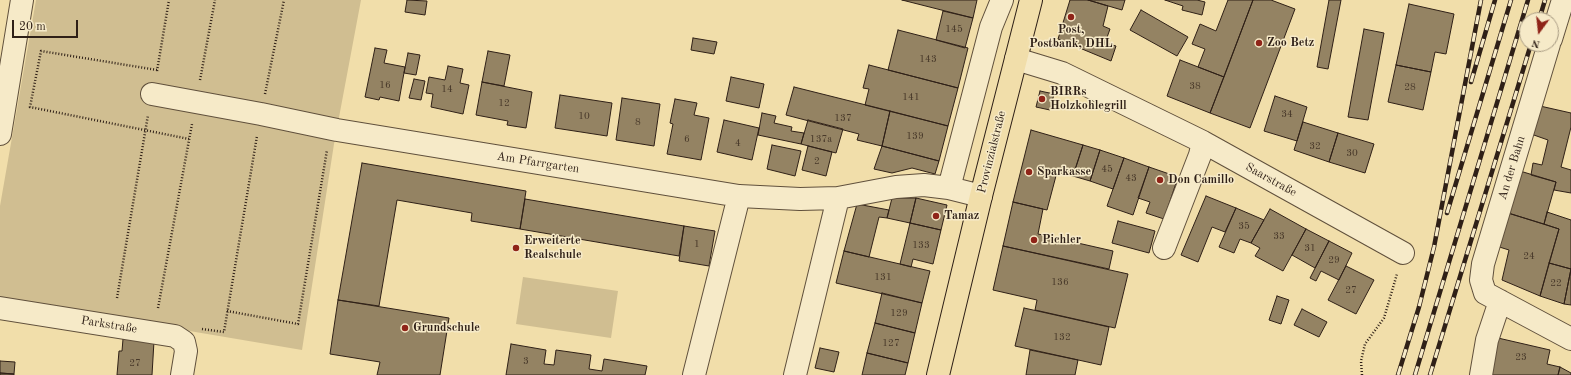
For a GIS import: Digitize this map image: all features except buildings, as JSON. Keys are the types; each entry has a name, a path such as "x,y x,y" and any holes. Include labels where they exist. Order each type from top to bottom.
{"main road":[{"name":"Provinzialstraße","path":"938,375 981,196 1031,0"}],"street":[{"path":"0,134 22,0"},
{"path":"949,188 991,27 1002,0"},
{"path":"1559,13 1563,0"},
{"name":"An der Bahn","path":"1493,297 1481,280 1483,264 1548,52"},
{"name":"Saarstraße","path":"1016,59 1062,73 1203,142 1403,253"},
{"name":"Am Pfarrgarten","path":"152,94 334,129 739,196 793,199 838,198 896,187 924,185 949,188 981,196"},
{"path":"1164,248 1200,154 1203,142"},
{"path":"694,375 739,196"},
{"path":"795,375 838,198"},
{"path":"1481,375 1493,297 1571,339"},
{"name":"Parkstraße","path":"0,308 175,336 184,342 186,351 182,375"}],"path":[{"path":"117,298 145,130 169,0"},
{"path":"158,308 215,0"},
{"path":"224,332 261,114 284,0"},
{"path":"157,70 41,51 30,107 189,139"},
{"path":"228,311 298,324 334,129"},
{"path":"1362,375 1361,362 1365,344 1384,318 1403,253"}],"shaded area":[{"path":"36,0 361,0 334,144 302,350 0,299 0,206"},
{"path":"523,277 618,291 611,338 516,324"}],"railway":[{"path":"1398,375 1419,307 1434,247 1481,0"},
{"path":"1471,82 1495,0"},
{"path":"1447,213 1511,0"},
{"path":"1415,375 1528,0"},
{"path":"1541,12 1545,0"},
{"path":"1430,375 1529,52"}],"place":[{"name":"Post, Postbank, DHL","path":"1071,17"},
{"name":"Zoo Betz","path":"1259,43"},
{"name":"BIRRs Holzkohlegrill","path":"1042,99"},
{"name":"Sparkasse","path":"1029,172"},
{"name":"Don Camillo","path":"1160,180"},
{"name":"Tamaz","path":"936,216"},
{"name":"Pichler","path":"1034,240"},
{"name":"Erweiterte Realschule","path":"516,248"},
{"name":"Grundschule","path":"405,328"}]}
